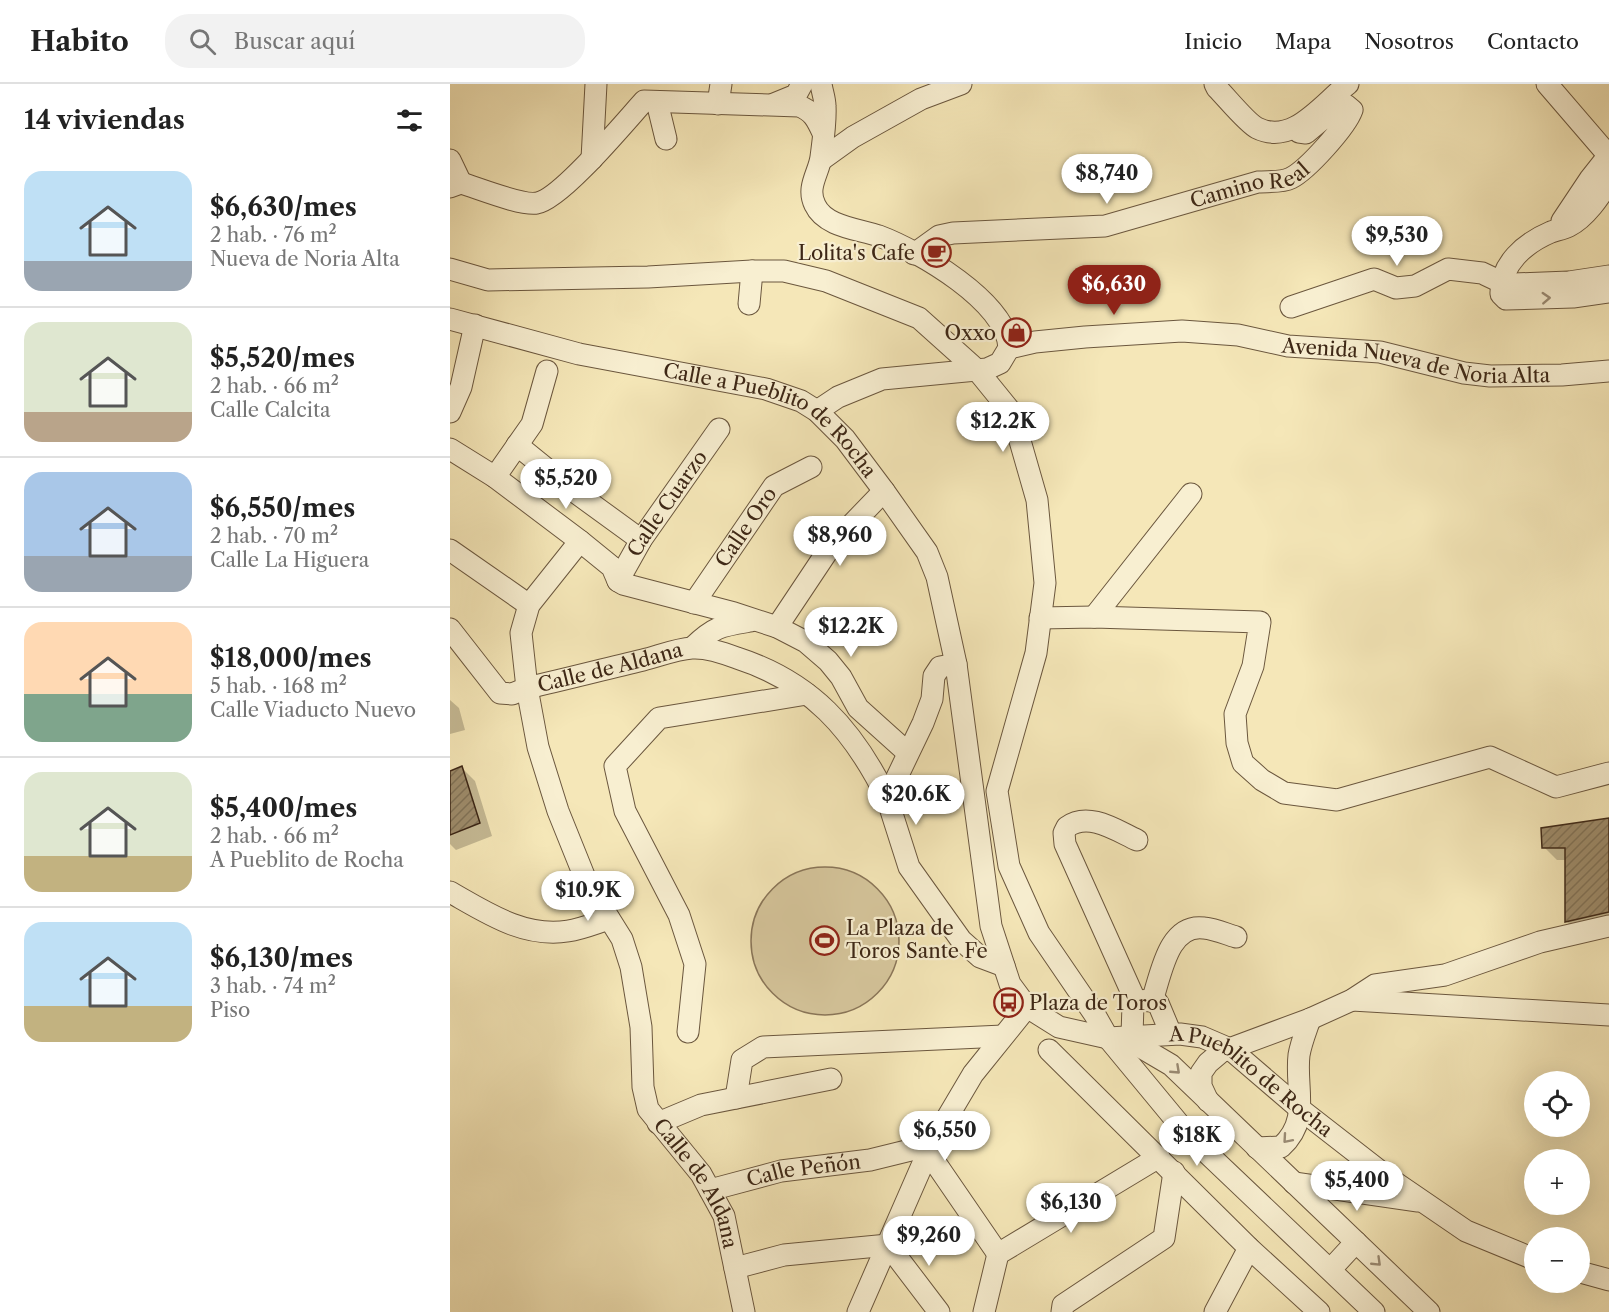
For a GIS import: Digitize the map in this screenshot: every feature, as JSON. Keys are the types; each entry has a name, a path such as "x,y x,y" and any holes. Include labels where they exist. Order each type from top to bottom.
{"street":[{"path":"592,159 596,84"},
{"path":"773,104 796,95 802,84"},
{"path":"817,411 838,397 882,379 903,375 987,369 1000,363 1009,348 1008,336 998,316 968,288 914,254 879,237 847,227 823,216 815,205 812,194 813,179 821,160 825,106 821,84"},
{"path":"821,160 853,137 921,99 961,84"},
{"path":"1215,84 1255,128 1276,134 1296,128 1348,84"},
{"path":"1547,84 1609,156 1590,179 1568,216 1551,232"},
{"path":"450,160 455,185 535,204 548,200 592,159 644,101 657,102 719,94 807,109 815,116 823,133"},
{"path":"657,102 666,139"},
{"name":"Camino Real","path":"914,254 939,236 953,233 1105,226 1258,182 1291,178 1342,128 1352,110 1346,105 1337,106 1306,133 1299,132 1296,128"},
{"path":"1609,180 1590,208 1570,226 1551,232 1530,243 1506,267 1501,282 1501,294 1506,299 1573,297 1609,292"},
{"path":"450,269 488,280 648,277 784,271 826,281 919,318 977,370 1012,413 1037,500 1045,583 1036,653 997,791 1009,866 1039,933 1095,1016 1123,1037 1171,1065 1429,1312"},
{"path":"1291,307 1374,279 1396,288 1415,286 1448,269 1482,273 1501,282 1514,284 1569,282 1609,276"},
{"path":"749,304 752,271"},
{"name":"Calle a Pueblito de Rocha","path":"450,319 579,354 766,389 801,401 817,411 845,438 927,552 937,576 956,664 991,926 1010,984 1027,1007 1059,1027 1123,1037"},
{"path":"450,412 461,387 475,325"},
{"name":"Avenida Nueva de Noria Alta","path":"1009,348 1035,342 1085,337 1182,331 1223,333 1288,346 1380,352 1464,373 1490,376 1562,375 1609,371"},
{"path":"495,477 532,424 547,371"},
{"name":"Calle Cuarzo","path":"618,581 641,540 719,429"},
{"path":"517,446 641,540"},
{"path":"450,449 495,477 580,541 612,567 618,581"},
{"name":"Calle Oro","path":"694,603 774,486 811,466"},
{"path":"777,627 831,546 884,491"},
{"path":"1094,617 1191,494"},
{"name":"Calle de Aldana","path":"580,541 529,605 521,633 527,688 538,747 558,811 587,883 622,939 631,968 641,1027 643,1087 648,1109 701,1174 724,1216 744,1312"},
{"path":"450,550 529,605"},
{"name":"Calle de Aldana","path":"618,581 756,620 777,627 806,642 828,661 841,677 858,708 908,753"},
{"path":"1040,618 1094,617 1260,622 1252,666 1235,714 1237,743 1243,763 1262,780 1284,793 1337,800 1490,757 1556,787 1609,773"},
{"name":"Calle de Aldana","path":"693,647 709,632 722,626 756,620"},
{"path":"450,629 500,693 512,694 527,688"},
{"name":"Calle de Aldana","path":"527,688 693,647 726,654 756,664 784,678 833,716 869,763 886,798 909,867 961,940 980,957 1004,966"},
{"path":"886,798 923,723 932,699 934,676 940,667 956,664"},
{"path":"688,1032 695,964 679,915 625,811 615,766 659,718 807,694"},
{"path":"1137,840 1100,823 1083,820 1076,821 1067,827 1064,838 1144,1001"},
{"path":"450,892 495,917 536,932 569,931 609,919"},
{"path":"1208,1101 1201,1086 1202,1073 1216,1056 1353,1000 1375,985 1445,975 1540,942 1609,926"},
{"path":"1144,1001 1177,937 1196,928 1206,928 1236,937"},
{"path":"1353,1000 1609,1015"},
{"path":"1123,1037 1133,1004 1144,1001 1158,1003 1171,1034"},
{"path":"858,1312 930,1148 972,1074 1027,1007"},
{"path":"1257,1148 1281,1147 1295,1130 1300,1109 1299,1055 1310,1019"},
{"name":"A Pueblito de Rocha","path":"1123,1037 1171,1034 1202,1037 1230,1049 1300,1109 1390,1179 1466,1231 1524,1256"},
{"path":"736,1098 742,1060 763,1047 1002,1036"},
{"path":"1123,1037 1189,1136 1374,1312"},
{"path":"1049,1050 1167,1164 1249,1248 1299,1304 1319,1312"},
{"path":"658,1124 701,1105 831,1079"},
{"path":"930,1148 998,1254 984,1312"},
{"name":"Calle Peñón","path":"710,1190 781,1171 870,1160 930,1148"},
{"path":"998,1254 1167,1164"},
{"path":"1062,1312 1063,1305 1164,1238 1167,1164"},
{"path":"1294,1183 1426,1203"},
{"path":"1331,1269 1356,1242"},
{"path":"735,1268 784,1255 888,1245"},
{"path":"888,1245 939,1312"},
{"path":"1215,1312 1249,1248"},
{"path":"1590,1275 1609,1280"}],"shaded area":[{"name":"La Plaza de Toros Sante Fe","path":"825,867 853,873 877,889 893,913 899,941 893,969 877,993 853,1009 825,1015 797,1009 773,993 757,969 751,941 757,913 773,889 797,873"}],"building":[{"path":"462,766 480,823 450,835 450,771"},
{"path":"1609,818 1609,912 1565,922 1565,848 1542,848 1541,828"}],"place":[{"name":"Lolita's Cafe","path":"936,253"},
{"name":"Oxxo","path":"1017,333"},
{"name":"La Plaza de Toros Sante Fe","path":"825,940"},
{"name":"Plaza de Toros","path":"1008,1003"}]}
